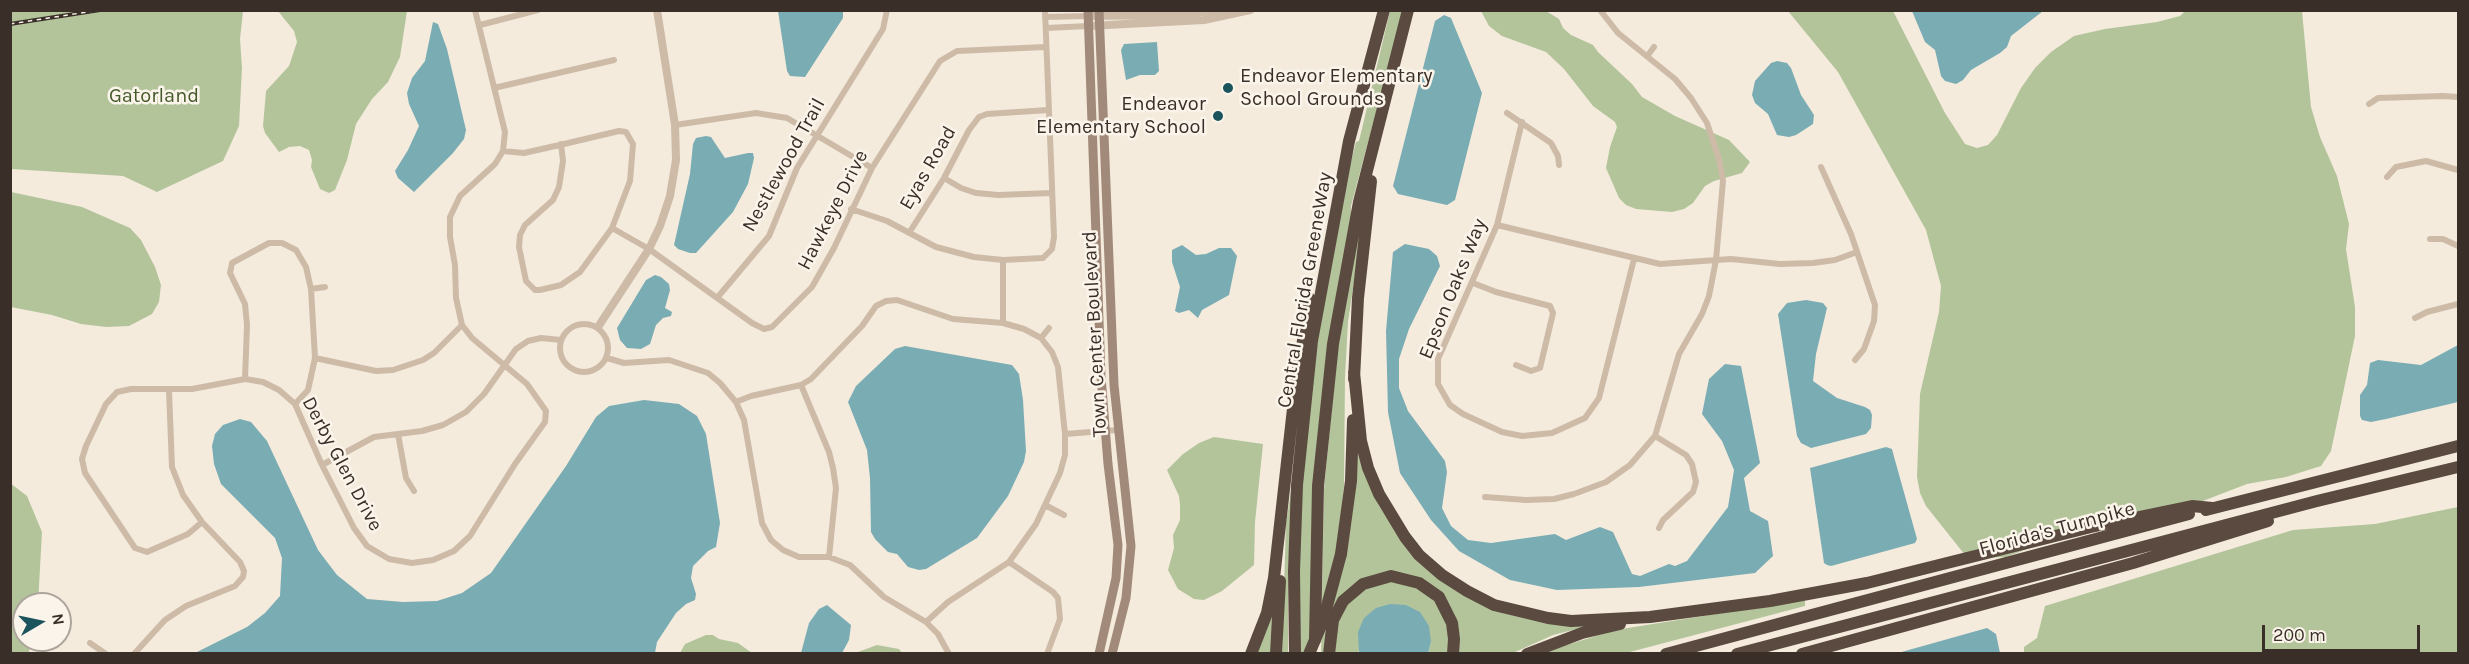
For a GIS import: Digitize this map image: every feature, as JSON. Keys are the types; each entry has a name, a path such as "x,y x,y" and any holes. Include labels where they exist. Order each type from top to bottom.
{"highway":[{"name":"Central Florida GreeneWay","path":"1294,654 1296,514 1303,417 1321,283 1349,141 1384,10"},
{"name":"Central Florida GreeneWay","path":"1316,654 1317,506 1329,372 1353,230 1408,10"},
{"path":"1308,654 1323,621 1341,554 1351,481 1358,298 1368,201 1382,112"},
{"path":"1251,654 1267,613 1273,586 1296,382 1315,272 1349,141"},
{"path":"1354,372 1361,441 1379,494 1405,537 1419,555 1442,575 1494,605 1520,613 1571,621 1650,617 1770,601 1867,583 2091,527 2192,506 2212,508"},
{"name":"Florida's Turnpike","path":"1666,654 2212,508 2458,446"},
{"path":"1276,654 1289,448"},
{"name":"Florida's Turnpike","path":"1737,654 2306,504 2458,467"},
{"path":"1802,654 2133,563 2401,481"},
{"path":"1329,654 1333,620 1343,601 1363,584 1391,576 1419,583 1439,597 1452,623 1453,654"},
{"path":"1527,654 1582,633 1650,617"}],"main road":[{"name":"Town Center Boulevard","path":"1099,17 1117,430 1131,546 1126,598 1112,654"},
{"name":"Town Center Boulevard","path":"1088,18 1105,431 1118,545 1116,578 1098,654"}],"street":[{"path":"315,358 376,371 393,370 423,360 462,325 450,237 450,217 460,196 495,164 503,151 505,132 475,10"},
{"path":"480,24 538,10"},
{"path":"598,327 649,249 670,196 676,160 675,124 657,10"},
{"name":"Nestlewood Trail","path":"717,298 769,236 797,168 883,29 887,10"},
{"path":"1046,28 1088,18 1177,15 1217,10"},
{"path":"1099,17 1204,20 1250,10"},
{"path":"1485,497 1554,499 1606,482 1630,465 1655,436 1680,354 1709,296 1716,260 1723,181 1719,159 1707,123 1675,79 1618,33 1600,10"},
{"path":"851,209 887,221 936,247 974,257 1003,260 1043,258 1052,249 1054,237 1045,14 1088,18"},
{"path":"1648,56 1654,46"},
{"name":"Hawkeye Drive","path":"612,228 649,249 753,323 764,329 772,327 812,286 834,248 872,168 940,61 957,51 1045,47"},
{"path":"494,88 614,60"},
{"path":"2369,104 2378,98 2458,97"},
{"name":"Eyas Road","path":"909,233 944,178 969,130 979,117 987,114 1048,110"},
{"path":"675,124 756,113 787,118 818,134 872,168"},
{"path":"1507,113 1551,143 1558,156 1559,165"},
{"name":"Epson Oaks Way","path":"1522,122 1497,225 1438,359 1438,384 1450,405 1462,414 1503,432 1537,436 1552,434 1578,423 1594,408 1599,398 1634,259"},
{"path":"503,151 524,153 561,144 619,131 626,132 633,144 630,181 612,228 580,272 571,280 540,290 530,287 526,281 519,247 520,235 525,225 553,200 560,187 563,161 561,144"},
{"path":"2387,177 2396,168 2426,161 2458,170"},
{"path":"1821,167 1857,252 1875,305 1874,321 1864,349 1855,360"},
{"path":"944,178 961,188 976,193 998,195 1052,193"},
{"path":"1497,225 1660,264 1716,260 1747,260 1780,264 1813,263 1835,260 1857,252"},
{"path":"2430,239 2444,239 2458,246"},
{"path":"245,379 247,325 245,304 230,273 232,263 269,243 282,243 296,250 306,267 311,289 315,358 308,390 295,404"},
{"path":"1003,260 1003,323"},
{"path":"1473,283 1496,292 1550,306 1553,313 1540,368 1531,371 1516,365"},
{"path":"311,289 326,287"},
{"path":"736,402 751,396 801,386 811,379 862,326 876,306 886,302 897,300 953,319 1003,323 1024,329 1041,338 1052,352 1058,367 1065,434 1065,455 1060,473 1046,505 1025,542 1009,562 948,602 926,622"},
{"path":"2415,318 2458,304"},
{"path":"580,324 598,327 607,339 607,358 599,369 580,373 564,361 560,351 561,340 565,332 580,324"},
{"name":"Derby Glen Drive","path":"202,522 188,534 147,552 135,548 126,531 85,473 82,459 86,446 106,404 117,392 131,389 192,389 245,379 262,382 279,390 295,404 322,465 354,528 367,546 389,559 412,563 433,560 454,551 470,536 515,464 545,422 546,411 526,384 472,338 462,325"},
{"path":"1041,338 1049,328"},
{"path":"322,465 374,437 422,431 443,425 466,412 484,394 516,349 528,341 541,338 561,340"},
{"path":"607,358 624,363 669,360 708,373 720,383 736,402 744,420 762,523 771,540 783,550 799,556 830,557 850,565 884,597 926,622 938,634 949,654"},
{"path":"801,386 829,452 833,468 836,488 830,557"},
{"path":"134,654 171,615 186,606 235,586 243,577 244,571 240,562 202,522 183,495 172,467 169,390"},
{"path":"1065,434 1117,430"},
{"path":"398,434 406,478 414,491"},
{"path":"1655,436 1686,455 1692,464 1696,482 1693,492 1664,520 1659,528"},
{"path":"1046,505 1064,515"},
{"path":"1009,562 1053,591 1058,598 1060,619 1047,654"},
{"path":"90,643 106,654"}],"green space":[{"name":"Gatorland","path":"10,11 243,11 240,39 242,68 239,126 223,161 157,192 123,176 11,169"},
{"path":"278,11 407,11 400,57 388,82 372,99 356,124 347,160 335,190 329,193 320,189 311,167 312,160 309,150 300,146 289,147 279,152 265,133 263,126 266,91 289,66 297,42 294,31"},
{"path":"1390,11 1403,11 1351,206 1351,220 1334,308 1311,653 1299,654 1299,522 1310,388 1342,197 1356,142 1359,141"},
{"path":"1481,11 1546,11 1559,19 1563,28 1571,35 1593,45 1642,97 1675,116 1729,140 1750,162 1742,173 1705,186 1693,203 1684,209 1672,212 1636,209 1626,205 1619,198 1606,168 1617,127 1615,122 1593,106 1564,69 1546,52 1502,36 1489,26"},
{"path":"1788,11 1893,11 1945,113 1965,144 1977,148 1988,145 1997,135 2021,88 2035,68 2051,52 2074,36 2157,22 2180,16 2185,11 2302,11 2311,107 2320,137 2337,176 2349,224 2346,249 2355,307 2355,336 2331,451 2321,466 2286,477 2247,484 2195,504 2093,524 2006,557 1973,558 1965,555 1926,506 1920,493 1917,477 1920,394 1939,312 1941,286 1926,230 1838,72"},
{"path":"11,192 82,207 130,228 141,240 155,267 161,285 159,302 152,314 129,326 106,327 81,324 52,315 11,307"},
{"path":"1361,214 1364,214 1348,322 1344,486 1341,519 1356,443 1379,506 1404,543 1507,614 1533,620 1604,622 1553,635 1513,653 1457,653 1455,620 1411,575 1346,591 1326,653 1321,654 1324,489 1337,356"},
{"path":"1214,437 1263,444 1255,522 1254,565 1222,591 1204,600 1194,599 1178,589 1168,570 1174,548 1173,535 1180,520 1180,505 1179,496 1167,470 1183,454 1199,443"},
{"path":"10,483 27,496 42,532 39,592 12,592 12,652 29,653 11,653"},
{"path":"1292,485 1288,577 1288,653 1282,654 1286,523"},
{"path":"2458,507 2458,653 2024,653 2024,647 2037,638 2045,606 2293,530 2375,524"},
{"path":"1386,581 1413,585 1437,603 1448,624 1448,653 1428,653 1431,642 1358,651 1359,653 1333,654 1334,633 1343,608 1360,590"},
{"path":"1805,600 1805,606 1626,653 1538,654 1615,630"},
{"path":"1274,601 1274,653 1255,654"},
{"path":"706,635 738,643 752,653 680,653 685,644"},
{"path":"877,645 899,649 902,653 855,653"}],"water":[{"path":"778,11 843,11 843,18 805,77 790,76 787,71"},
{"path":"1912,11 2043,11 2011,36 2007,47 2000,53 1971,70 1963,80 1956,84 1945,81 1941,76 1935,50 1925,42"},
{"path":"1444,15 1451,18 1482,93 1455,200 1447,205 1398,194 1393,186 1435,21"},
{"path":"433,22 438,24 447,49 466,130 464,139 453,153 414,192 398,178 395,171 419,126 409,104 407,93 412,78 425,61"},
{"path":"1157,42 1159,71 1155,75 1140,75 1126,80 1121,50 1124,44"},
{"path":"1777,61 1787,63 1791,68 1801,95 1814,115 1813,124 1789,137 1777,135 1768,114 1755,103 1752,95 1755,81 1771,63"},
{"path":"711,137 725,158 753,153 754,158 748,184 733,212 696,253 690,253 674,245 690,174 693,144 696,138"},
{"path":"1405,244 1429,249 1437,256 1440,266 1409,329 1399,359 1399,388 1408,411 1445,461 1447,472 1442,508 1451,526 1468,540 1491,543 1555,534 1566,540 1600,527 1613,532 1632,574 1640,576 1669,564 1675,566 1687,561 1728,507 1734,470 1722,441 1702,414 1709,379 1725,364 1741,366 1760,463 1744,478 1750,511 1768,521 1773,556 1755,573 1639,587 1557,590 1510,580 1459,551 1431,520 1400,473 1388,412 1386,331 1393,252"},
{"path":"1182,245 1196,255 1206,254 1219,248 1231,248 1237,256 1229,295 1202,310 1198,318 1189,310 1179,313 1175,311 1180,287 1172,262 1172,250"},
{"path":"655,275 669,284 670,290 665,308 672,312 671,316 663,318 656,325 650,344 641,349 627,348 620,340 617,328 646,280"},
{"path":"1806,300 1823,303 1827,308 1816,354 1813,381 1837,398 1865,407 1872,415 1871,428 1866,434 1811,448 1801,443 1797,436 1778,314 1787,303"},
{"path":"2458,345 2458,402 2371,422 2362,420 2360,395 2367,385 2370,363 2378,360 2421,365"},
{"path":"905,346 1012,365 1019,374 1023,400 1026,451 1024,462 1008,496 977,538 926,569 919,570 908,567 897,554 888,552 871,532 867,450 848,402 856,386 895,349"},
{"path":"644,400 679,404 697,416 706,434 720,523 716,547 708,551 693,566 691,578 696,594 695,600 676,613 657,642 655,653 195,653 247,627 265,613 280,596 282,558 275,538 221,484 214,464 212,446 215,434 223,425 240,419 251,422 267,441 318,550 337,575 367,599 403,602 437,601 462,593 491,573 566,466 596,417 609,406"},
{"path":"1886,447 1892,449 1917,539 1915,543 1831,566 1827,565 1824,563 1810,468"},
{"path":"1390,604 1406,605 1420,612 1429,626 1431,642 1428,653 1359,653 1358,632 1364,618 1376,608"},
{"path":"827,605 851,625 849,640 842,653 801,653 809,623 819,609"},
{"path":"1987,628 1996,634 2000,653 1898,653"}],"railway":[{"path":"10,24 100,10"}],"place":[{"name":"Endeavor Elementary School Grounds","path":"1228,88"},
{"name":"Endeavor Elementary School","path":"1218,116"}]}
